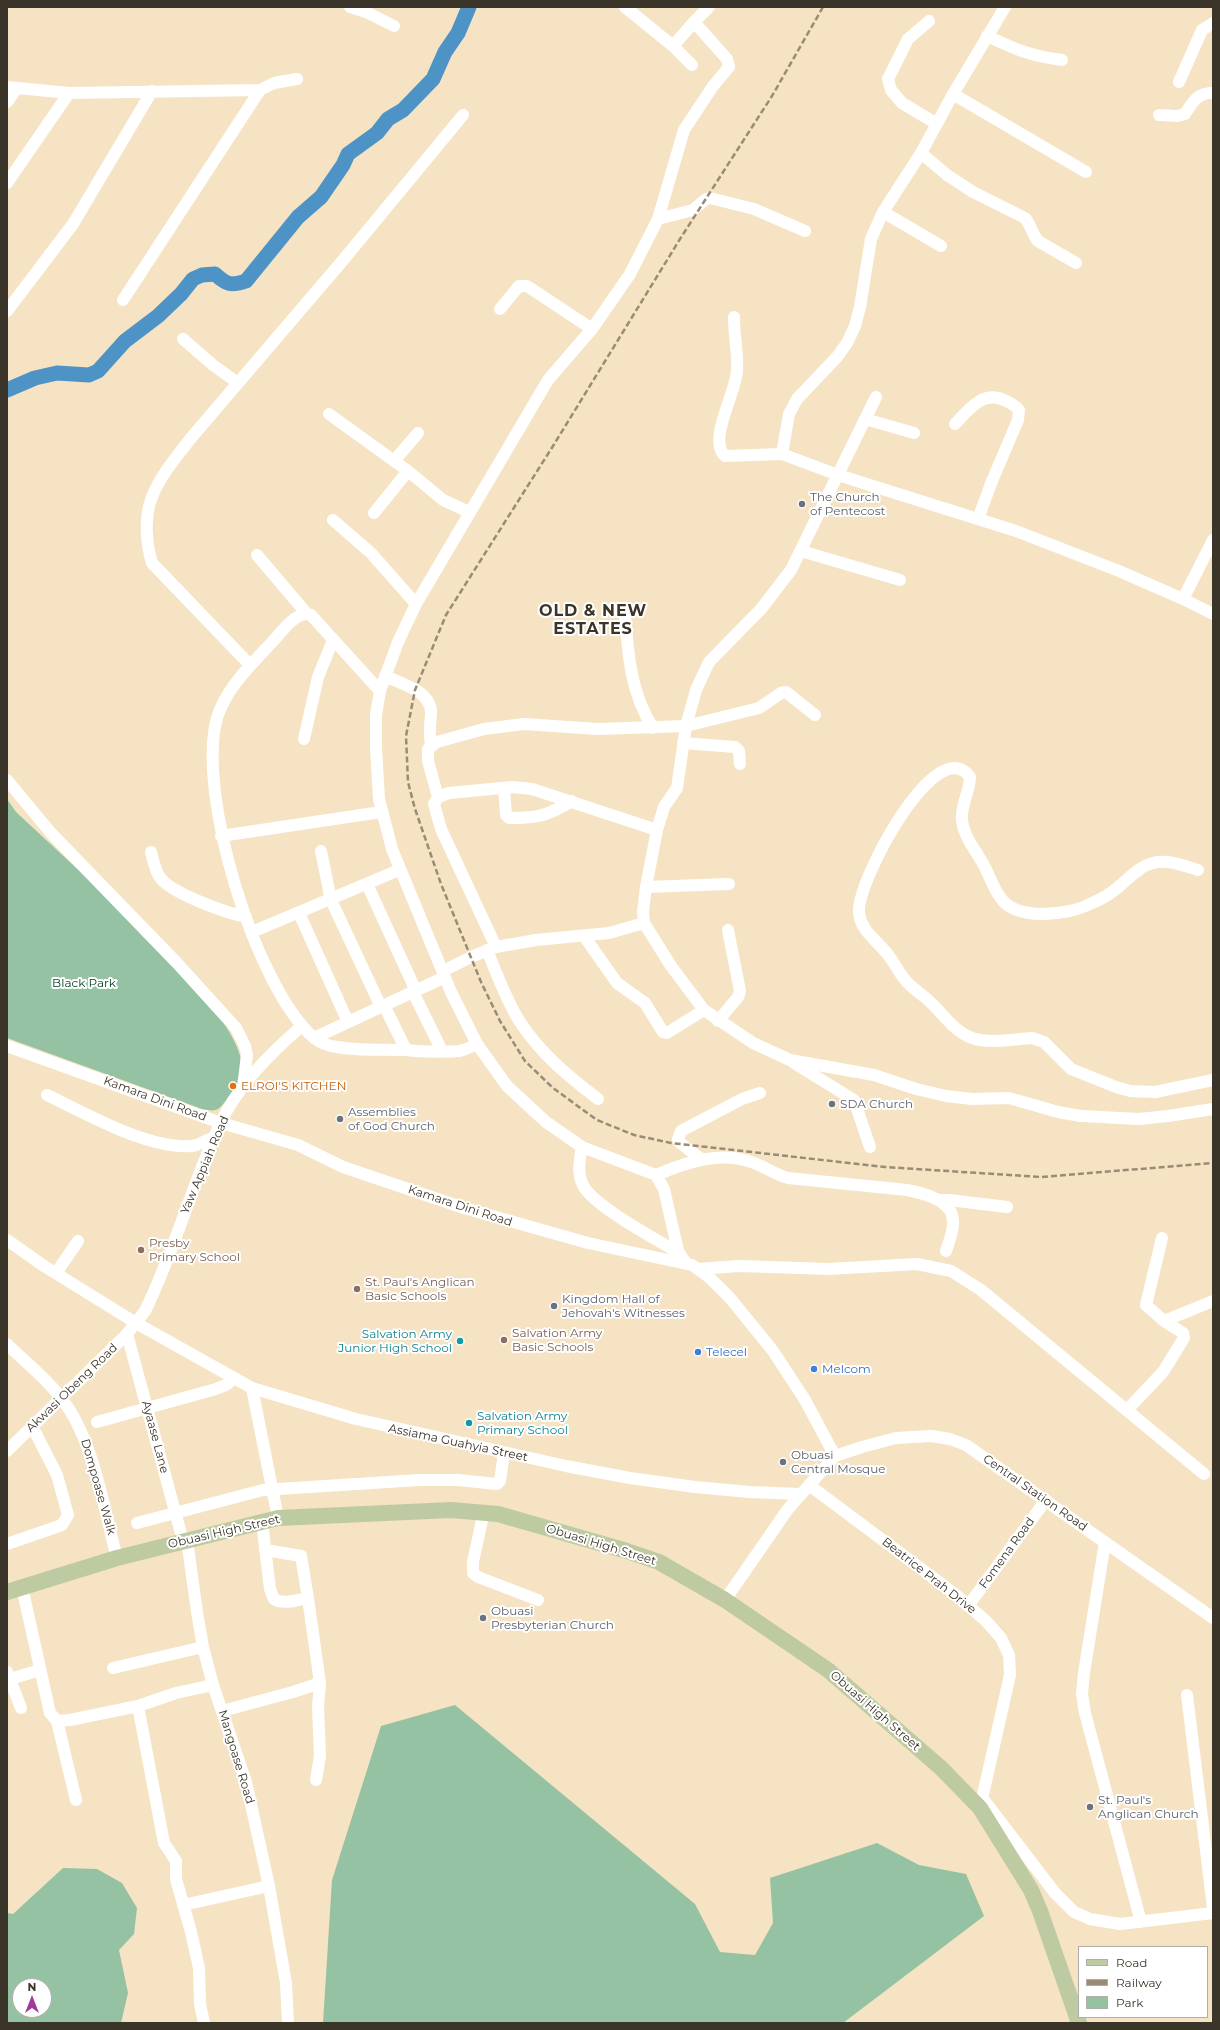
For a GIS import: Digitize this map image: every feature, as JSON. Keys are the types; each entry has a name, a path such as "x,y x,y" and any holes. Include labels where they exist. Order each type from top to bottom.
{"main road":[{"name":"Obuasi High Street","path":"14,1589 117,1558 278,1518 451,1510 484,1511 647,1558 675,1570 725,1600 802,1651 852,1689 981,1804 1031,1890 1040,1911 1079,2023"}],"street":[{"path":"350,7 366,12 394,26"},
{"path":"625,7 673,46 692,65"},
{"path":"673,46 709,7"},
{"path":"782,454 789,414 797,399 837,357 847,343 855,326 871,239 883,212 921,153 953,94 1005,7"},
{"path":"929,21 908,38 888,79 891,90 902,103 936,124"},
{"path":"683,1258 664,1188 656,1175 582,1147 546,1122 527,1106 499,1075 477,1044 444,974 399,870 381,812 377,781 376,715 380,691 385,676 398,642 416,604 548,380 592,329 630,274 658,219 684,130 713,86 729,67 727,59 694,22"},
{"path":"1179,82 1202,30 1213,23"},
{"path":"987,36 1021,52 1037,57 1062,60"},
{"path":"7,102 12,87 69,93 260,90 274,83 297,79"},
{"path":"123,300 260,90"},
{"path":"7,311 73,224 152,91"},
{"path":"7,183 69,93"},
{"path":"1159,115 1177,116 1185,114 1194,99 1203,93 1213,93"},
{"path":"953,94 1086,172"},
{"path":"250,665 152,563 148,550 148,514 152,496 170,467 191,438 344,259 463,115"},
{"path":"921,153 946,175 973,192 1025,218 1029,222 1033,235 1038,241 1076,263"},
{"path":"658,219 692,210 706,199 710,198 754,209 805,231"},
{"path":"883,212 941,246"},
{"path":"500,309 519,286 527,286 592,329"},
{"path":"734,317 738,371 722,422 720,452 725,456 782,454 838,475 978,519 1053,545 1183,599 1213,614"},
{"path":"183,339 213,365 238,383"},
{"path":"955,424 970,407 990,397 998,397 1014,404 1019,410 1018,420 992,481 978,519"},
{"path":"870,1147 854,1100 790,1060 753,1043 718,1021 704,1010 671,966 644,923 643,912 646,887 657,830 664,807 677,788 686,726 696,690 710,662 779,588 791,570 876,398"},
{"path":"329,414 408,471 443,500 469,512"},
{"path":"865,419 914,433"},
{"path":"394,461 418,433"},
{"path":"374,512 408,471"},
{"path":"333,520 371,553 416,604"},
{"path":"1183,599 1213,540"},
{"path":"801,551 900,580"},
{"path":"257,555 307,614 317,622 380,691"},
{"path":"307,614 294,620 250,665 223,703 214,734 213,778 222,836 246,917 279,993 302,1026 314,1038 324,1044 336,1047 442,1051 463,1050 477,1044"},
{"path":"625,615 634,688 646,717 653,728"},
{"path":"304,739 318,677 333,640"},
{"path":"385,676 415,690 425,696 430,702 431,714 429,735 431,745"},
{"path":"438,797 428,761 428,749 431,745 437,742 484,729 524,724 591,729 686,726 759,708 781,692 786,692 815,715"},
{"path":"683,743 735,747 739,751 740,764"},
{"path":"1198,870 1182,865 1154,862 1144,866 1112,892 1090,904 1070,912 1047,915 1025,912 1010,906 1000,898 983,862 968,840 962,817 970,777 960,768 951,768 928,780 888,836 872,870 859,911 863,926 890,956 907,982 926,998 958,1030 971,1038 980,1040 1032,1038 1040,1040 1071,1069 1130,1091 1155,1092 1213,1080"},
{"path":"7,780 51,833 178,963 236,1028 245,1046 247,1056 242,1088"},
{"path":"598,1099 550,1059 530,1035 516,1014 491,948 441,829 434,804 438,797 450,793 504,788 532,789 657,830"},
{"path":"504,788 506,815 509,818 532,818 551,814 572,801"},
{"path":"222,836 381,812"},
{"path":"321,851 331,900 406,1050"},
{"path":"151,852 159,876 179,892 228,913 246,917"},
{"path":"252,932 331,900 399,870"},
{"path":"368,884 442,1051"},
{"path":"646,887 729,884"},
{"path":"299,913 348,1022"},
{"path":"314,1038 415,992 491,948 536,940 616,932 644,923"},
{"path":"718,1021 738,997 740,991 728,930"},
{"path":"584,936 618,984 645,1003 663,1032 667,1033 704,1010"},
{"name":"Yaw Appiah Road","path":"136,1323 145,1311 155,1289 220,1122 242,1088 266,1059 302,1026"},
{"name":"Kamara Dini Road","path":"7,1046 220,1122 298,1145 343,1167 464,1208 529,1228 588,1243 683,1258 698,1268 730,1298 773,1351 805,1400 835,1456"},
{"path":"790,1060 862,1072 946,1096 972,1099 1009,1098 1058,1112 1081,1116 1139,1119 1213,1109"},
{"path":"701,1159 679,1142 678,1139 681,1131 742,1099 760,1093"},
{"path":"47,1095 154,1142 192,1146 214,1138"},
{"path":"582,1147 580,1172 581,1183 586,1191 595,1200 683,1258"},
{"path":"656,1175 683,1164 701,1159 743,1160 754,1163 780,1176 814,1182 907,1190 940,1200 1007,1207"},
{"path":"940,1200 949,1210 953,1220 946,1251"},
{"path":"1127,1410 1163,1372 1184,1338 1183,1333 1164,1321 1146,1305 1162,1238"},
{"name":"Assiama Guahyia Street","path":"7,1240 56,1273 136,1323 252,1388 356,1419 504,1453 630,1478 724,1490 804,1489"},
{"path":"56,1273 78,1241"},
{"path":"698,1268 739,1266 829,1268 917,1264 951,1271 981,1290 1204,1474"},
{"path":"1164,1321 1213,1301"},
{"name":"Akwasi Obeng Road","path":"7,1451 127,1334 136,1323"},
{"name":"Ayaase Lane","path":"127,1334 175,1514 185,1540"},
{"name":"Dompoase Walk","path":"7,1344 62,1398 80,1428 88,1447 117,1558"},
{"path":"97,1422 216,1389 226,1385 234,1378"},
{"path":"252,1388 278,1518"},
{"path":"7,1544 62,1525 68,1515 57,1475 32,1426"},
{"name":"Central Station Road","path":"835,1456 862,1446 896,1438 931,1436 950,1439 966,1445 1213,1618"},
{"path":"137,1523 175,1514 224,1499 272,1489 434,1480 458,1480 497,1484 500,1479 504,1453"},
{"path":"725,1600 804,1489 835,1456"},
{"name":"Beatrice Prah Drive","path":"804,1489 949,1589 1001,1638 1009,1655 1010,1675 981,1804"},
{"name":"Fomena Road","path":"968,1606 1046,1500"},
{"path":"484,1511 473,1562 473,1573 478,1577 538,1600"},
{"path":"262,1522 270,1589 274,1599 279,1602 308,1598"},
{"name":"Mangoase Road","path":"185,1540 203,1647 213,1685 246,1782 269,1886 286,1982 288,2023"},
{"path":"1105,1542 1082,1694 1085,1713 1141,1922"},
{"path":"266,1550 301,1556 320,1683 318,1707 320,1756 316,1780"},
{"path":"14,1589 40,1670 50,1713 57,1721 76,1800"},
{"path":"113,1668 203,1647"},
{"path":"20,1708 8,1677 40,1670"},
{"path":"222,1711 293,1692 320,1683"},
{"path":"57,1721 138,1706 176,1693 213,1685"},
{"path":"1187,1695 1213,1908"},
{"path":"138,1706 164,1843 176,1861 176,1879 184,1905 199,1968 200,2004 204,2023"},
{"path":"981,1804 1064,1904 1074,1912 1090,1919 1120,1924 1213,1913"},
{"path":"184,1905 269,1886"}],"green space":[{"name":"Black Park","path":"7,799 16,812 115,904 219,1016 240,1054 242,1070 239,1083 217,1110 202,1109 7,1038"},
{"path":"455,1705 695,1904 720,1952 755,1955 773,1923 770,1878 877,1843 919,1865 966,1874 984,1916 843,2023 323,2023 332,1880 381,1726"},
{"path":"63,1868 97,1869 122,1883 137,1908 134,1934 119,1950 128,1993 121,2023 7,2023 7,1913 13,1914"}],"waterway":[{"path":"7,390 35,378 57,373 89,375 98,371 125,341 158,316 181,294 193,279 202,275 215,274 229,284 237,284 246,281 298,217 321,197 343,165 348,154 377,133 388,119 403,110 433,79 445,52 458,33 469,7"}],"railway":[{"path":"823,7 772,96 680,239 553,446 446,615 415,690 406,736 408,782 415,809 441,884 481,982 500,1021 525,1061 553,1088 597,1120 634,1135 671,1143 885,1167 1041,1177 1213,1163"}],"place":[{"name":"The Church of Pentecost","path":"802,504"},
{"name":"ELROI'S KITCHEN","path":"233,1086"},
{"name":"SDA Church","path":"832,1104"},
{"name":"Assemblies of God Church","path":"340,1119"},
{"name":"Presby Primary School","path":"141,1250"},
{"name":"St. Paul's Anglican Basic Schools","path":"357,1289"},
{"name":"Kingdom Hall of Jehovah's Witnesses","path":"554,1306"},
{"name":"Salvation Army Basic Schools","path":"504,1340"},
{"name":"Salvation Army Junior High School","path":"460,1341"},
{"name":"Telecel","path":"698,1352"},
{"name":"Melcom","path":"814,1369"},
{"name":"Salvation Army Primary School","path":"469,1423"},
{"name":"Obuasi Central Mosque","path":"783,1462"},
{"name":"Obuasi Presbyterian Church","path":"483,1618"},
{"name":"St. Paul's Anglican Church","path":"1090,1807"}],"district":[{"name":"OLD & NEW ESTATES","path":"593,620"}]}
